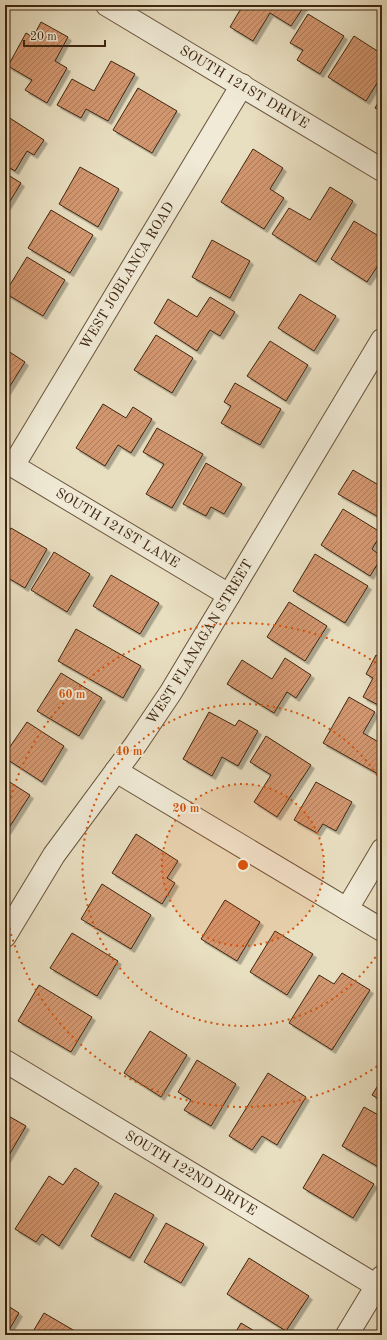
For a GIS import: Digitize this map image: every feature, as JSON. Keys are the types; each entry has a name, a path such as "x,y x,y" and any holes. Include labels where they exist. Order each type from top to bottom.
{"street":[{"name":"SOUTH 121ST DRIVE","path":"107,5 382,170"},
{"name":"WEST JOBLANCA ROAD","path":"9,464 242,85"},
{"name":"WEST FLANAGAN STREET","path":"5,936 54,855 154,717 382,340"},
{"name":"SOUTH 121ST LANE","path":"9,464 229,595"},
{"path":"116,771 382,930"},
{"path":"347,909 382,850"},
{"name":"SOUTH 122ND DRIVE","path":"5,1061 380,1282"},
{"path":"347,1335 380,1282"}],"building":[{"path":"243,5 305,5 291,26 270,13 253,41 230,27"},
{"path":"308,14 344,36 320,74 297,60 303,50 290,43"},
{"path":"41,22 68,37 55,61 67,68 47,103 25,90 32,80 8,66 26,33 33,37"},
{"path":"354,36 382,54 382,75 366,101 328,77"},
{"path":"111,61 135,74 108,121 86,109 81,118 57,105 72,79 94,91"},
{"path":"138,88 177,111 152,153 113,130"},
{"path":"382,96 382,112 375,108"},
{"path":"5,115 44,140 34,155 27,151 15,171 5,165"},
{"path":"253,149 283,168 270,189 284,198 264,229 221,202"},
{"path":"80,167 119,189 98,227 59,204"},
{"path":"5,173 21,183 7,206 5,205"},
{"path":"330,187 353,201 316,262 272,234 289,208 310,220"},
{"path":"51,210 93,235 70,273 28,248"},
{"path":"354,221 382,238 382,266 379,264 367,282 331,259"},
{"path":"212,240 250,261 230,298 192,277"},
{"path":"27,257 65,280 43,316 5,293"},
{"path":"300,294 336,316 314,351 278,328"},
{"path":"210,297 235,312 220,336 210,330 197,351 154,323 168,299 197,317"},
{"path":"156,335 193,358 172,393 134,370"},
{"path":"270,341 308,365 286,401 247,376"},
{"path":"5,349 25,362 5,394"},
{"path":"235,383 281,409 260,445 221,423 231,406 224,402"},
{"path":"103,404 126,418 133,407 152,419 131,453 118,445 105,466 76,448"},
{"path":"157,428 203,454 172,508 146,494 164,464 143,452"},
{"path":"206,463 242,484 224,514 211,507 206,516 183,504"},
{"path":"353,470 382,487 382,519 338,494"},
{"path":"343,509 382,533 372,549 382,557 370,576 321,545"},
{"path":"11,528 47,549 25,588 5,576 5,539"},
{"path":"54,552 90,574 67,612 31,590"},
{"path":"315,554 368,586 345,623 293,591"},
{"path":"111,575 159,603 140,634 93,606"},
{"path":"289,602 327,626 305,661 267,637"},
{"path":"76,629 141,666 123,698 58,661"},
{"path":"376,655 382,659 382,707 363,697 373,678 366,674"},
{"path":"285,658 311,675 296,698 287,692 274,713 227,684 242,660 272,679"},
{"path":"61,673 102,698 79,736 37,711"},
{"path":"349,697 375,712 363,733 382,744 382,767 378,774 323,743"},
{"path":"209,712 235,726 239,720 258,731 238,766 222,757 212,776 183,759"},
{"path":"27,722 64,746 42,782 5,758 5,754"},
{"path":"266,736 311,765 277,817 254,802 271,775 250,762"},
{"path":"5,779 30,795 7,831 5,829"},
{"path":"316,782 352,802 336,831 323,824 317,833 294,820"},
{"path":"136,834 178,861 167,878 175,883 162,904 112,873"},
{"path":"102,884 151,915 131,949 81,919"},
{"path":"225,900 260,922 237,961 201,939"},
{"path":"275,931 313,954 287,995 250,972"},
{"path":"72,933 118,961 97,996 50,968"},
{"path":"342,973 370,990 332,1050 289,1023 319,975 334,984"},
{"path":"39,985 92,1017 71,1052 18,1021"},
{"path":"150,1031 187,1055 161,1097 124,1073"},
{"path":"197,1060 236,1084 211,1126 184,1110 191,1100 178,1092"},
{"path":"268,1073 306,1097 277,1145 262,1136 252,1150 229,1136"},
{"path":"382,1079 382,1101 372,1095"},
{"path":"364,1107 382,1117 382,1169 342,1146"},
{"path":"5,1114 26,1126 5,1162"},
{"path":"323,1154 374,1184 353,1218 303,1188"},
{"path":"75,1168 99,1183 59,1246 42,1234 36,1242 15,1229 49,1176 63,1185"},
{"path":"115,1193 154,1215 130,1258 91,1236"},
{"path":"166,1223 204,1244 181,1283 144,1262"},
{"path":"249,1258 309,1296 286,1331 227,1294"},
{"path":"5,1304 19,1313 6,1335 5,1335"},
{"path":"44,1313 80,1334 80,1335 31,1335"},
{"path":"241,1323 261,1335 234,1335"}]}
